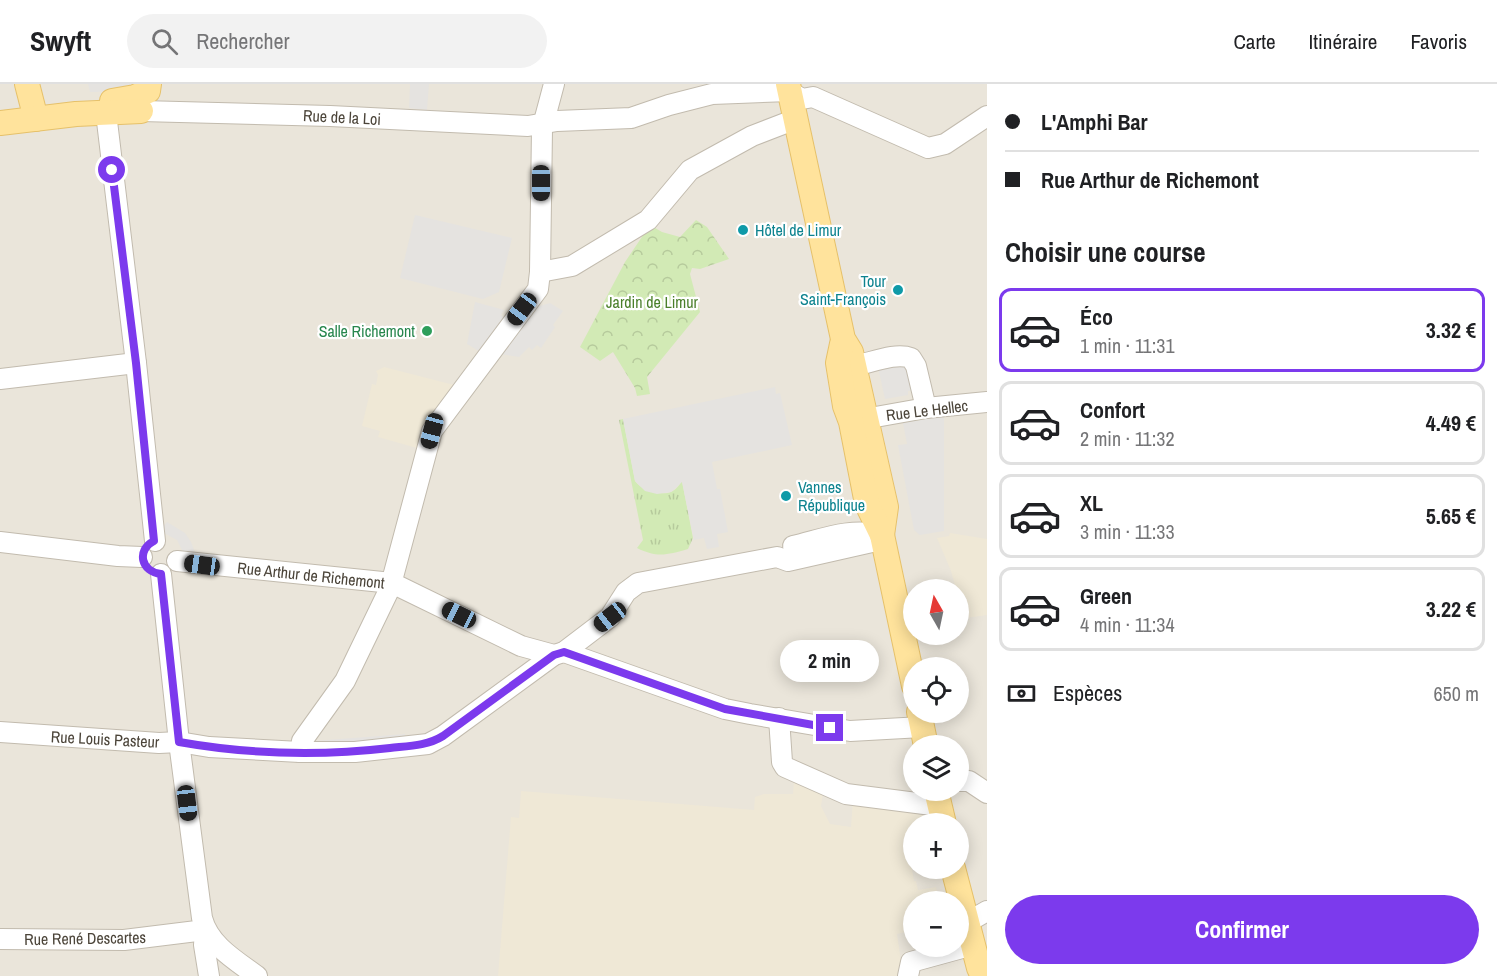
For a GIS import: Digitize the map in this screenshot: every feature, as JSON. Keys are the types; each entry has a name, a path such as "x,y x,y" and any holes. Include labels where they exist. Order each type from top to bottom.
{"main road":[{"path":"27,84 36,119"},
{"path":"788,87 843,339 851,352 854,366 859,420 886,507 882,536 908,657"},
{"path":"76,114 89,106 146,95"},
{"path":"0,123 76,114 106,114 146,95"},
{"path":"843,339 838,363 844,399 859,420"},
{"path":"956,879 983,976"}],"street":[{"path":"300,752 302,741 345,681 392,583 432,431 537,289 540,272 541,139 554,84"},
{"path":"788,87 802,99 813,98 928,147 945,144 987,116"},
{"name":"Rue de la Loi","path":"146,95 330,116 528,126 631,118 704,95 788,87"},
{"path":"106,114 136,363 154,541"},
{"path":"540,272 572,266 648,220 690,170 752,136 796,119"},
{"path":"854,366 905,356 911,358 916,366 926,408"},
{"path":"0,379 136,363"},
{"name":"Rue Le Hellec","path":"859,420 926,408 987,402"},
{"name":"Rue Louis Pasteur","path":"0,732 159,743 179,742 209,747 300,752 363,752 428,744 443,736 610,617 630,588 638,583 777,557 788,561 872,542 882,536"},
{"path":"164,540 171,544 176,552 177,561 173,569 161,574 150,572 143,562 145,549 154,541 164,540"},
{"path":"0,542 142,557"},
{"name":"Rue Arthur de Richemont","path":"177,561 392,583 521,646 559,654 725,709 850,731 923,728"},
{"path":"161,574 179,742 205,930 204,945 211,976"},
{"path":"513,684 521,646"},
{"path":"779,718 782,762 785,767 846,794 861,798 940,807"},
{"path":"969,781 987,793"},
{"path":"908,976 911,962 975,942 987,911"},
{"path":"205,930 214,942 257,976"},
{"name":"Rue René Descartes","path":"0,939 124,940 205,930"},
{"path":"211,976 221,965 231,962 240,963"}],"shaded area":[{"path":"0,84 987,84 987,976 0,976"},
{"path":"88,84 137,84 133,87 90,92"},
{"path":"410,84 429,84 427,110 409,108"},
{"path":"415,215 512,238 499,292 483,299 400,278"},
{"path":"475,302 504,310 501,315 509,322 484,354 467,344"},
{"path":"550,303 563,311 541,348 537,345 532,350 529,347 519,357 500,354 540,306"},
{"path":"907,361 915,390 908,391 908,395 885,399 878,367"},
{"path":"384,367 454,385 420,429 417,448 378,437 380,431 362,426 372,384 376,385 378,375 376,371"},
{"path":"775,387 776,394 780,393 792,445 712,462 728,532 717,534 719,547 707,549 704,538 694,540 682,482 671,492 657,494 645,491 635,481 623,419"},
{"path":"944,416 944,531 920,535 914,530 898,445 907,444 903,423"},
{"path":"167,522 185,533 195,553 185,556 177,540 160,531"},
{"path":"950,533 987,539 987,615 969,618 969,579 953,579 937,538 949,536"},
{"path":"405,734 406,740 315,749 314,741"},
{"path":"794,781 823,794 821,806 830,824 851,827 853,799 926,813 903,813 903,879 914,879 918,890 936,887 937,891 903,891 903,932 897,934 903,976 498,976 511,817 519,818 521,791 754,810 755,797 764,794 793,794"}],"green space":[{"name":"Jardin de Limur","path":"696,220 707,227 729,259 700,269 692,268 690,274 700,312 647,377 650,394 637,396 635,388 613,352 600,361 580,347 625,262 650,225 662,232 680,237"},
{"path":"623,419 635,481 652,491 667,493 674,490 682,481 693,538 688,549 662,554 650,553 637,548 643,540 619,420"}],"place":[{"name":"Hôtel de Limur","path":"743,230"},
{"name":"Tour Saint-François","path":"898,290"},
{"name":"Salle Richemont","path":"427,331"},
{"name":"Vannes République","path":"786,496"}],"route":[{"path":"112,170 136,363 154,541 145,549 142,557 150,572 161,574 179,742 209,747 325,753 363,752 428,744 443,736 554,655 564,652 725,709 830,728"}]}
